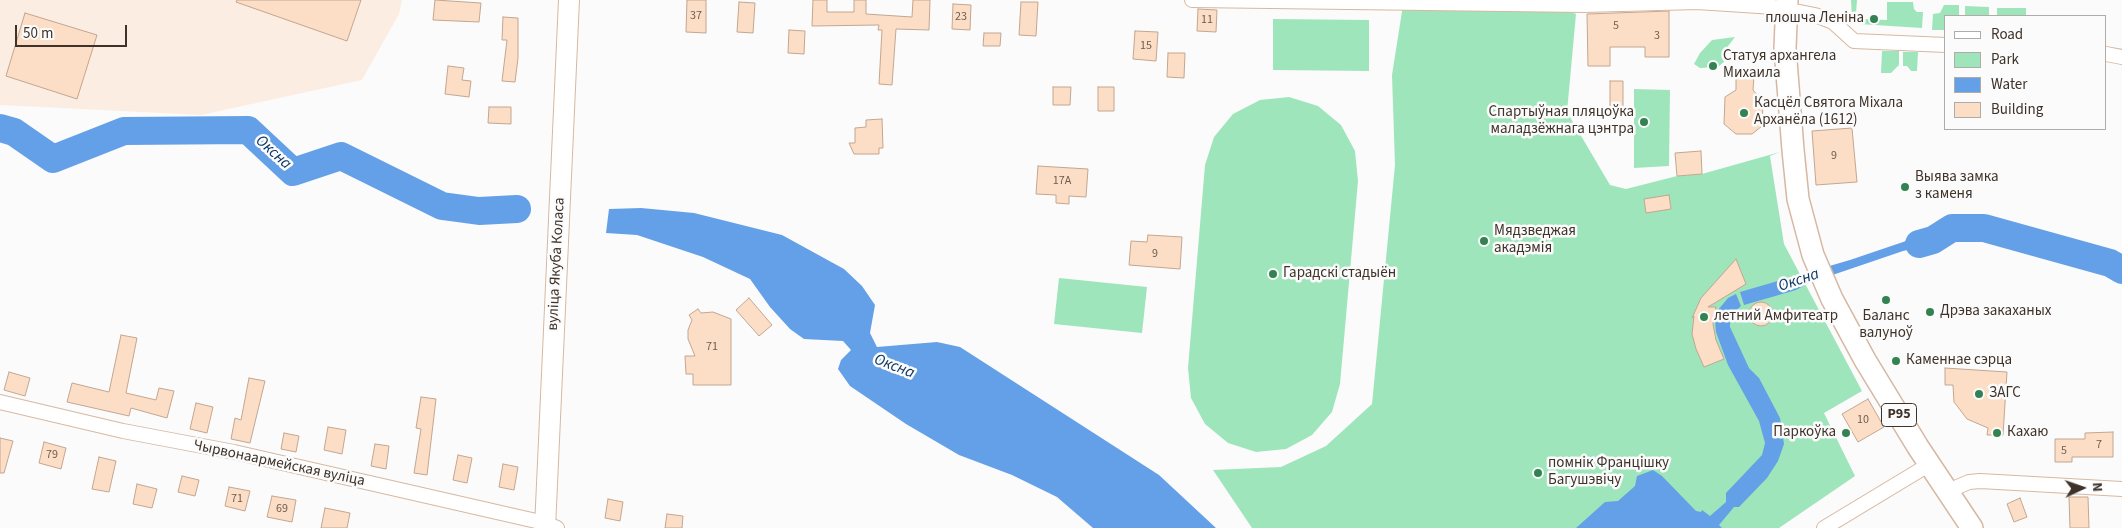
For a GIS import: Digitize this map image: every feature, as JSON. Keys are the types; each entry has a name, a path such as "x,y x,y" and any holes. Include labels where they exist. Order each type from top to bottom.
{"main road":[{"name":"вуліца Якуба Коласа","path":"549,526 570,0"},
{"name":"Р95","path":"1787,4 1785,48 1798,199 1813,255 1832,299 1866,360 1972,528"}],"street":[{"path":"1192,0 1584,5 1697,2 1787,4 1833,22 1854,41 1944,45"},
{"path":"2107,54 2122,57"},
{"name":"Чырвонаармейская вуліца","path":"0,402 123,431 243,455 549,526"},
{"path":"1824,528 1930,464"},
{"path":"1948,491 1969,482 1980,481 2122,489"}],"shaded area":[{"path":"0,0 402,0 399,14 362,80 201,115 0,105"}],"green space":[{"path":"1851,0 1857,0 1856,14 1861,14 1862,19 1887,20 1887,2 1913,2 1914,9 1917,12 1923,12 1922,28 1859,24 1852,18"},
{"path":"1403,5 1566,10 1576,14 1567,112 1610,185 1626,189 1677,176 1702,174 1780,152 1770,156 1784,244 1862,391 1824,413 1855,476 1779,528 1252,528 1213,470 1281,467 1326,446 1372,404 1395,165 1392,75"},
{"path":"1944,5 1959,5 1959,15 1944,15 1944,30 1932,30 1933,14 1940,13"},
{"path":"1965,6 1989,7 1989,15 1965,15"},
{"path":"1997,8 2026,8 2026,15 1997,15"},
{"path":"1273,19 1369,20 1369,71 1273,70"},
{"path":"1735,37 1725,50 1726,60 1718,67 1700,68 1694,64 1700,53 1712,40"},
{"path":"1882,51 1899,51 1899,65 1891,73 1881,73"},
{"path":"1903,52 1918,52 1917,71 1911,71 1907,66 1903,66"},
{"path":"1634,89 1670,90 1669,166 1634,168"},
{"name":"Гарадскі стадыён","path":"1289,97 1318,106 1341,125 1355,151 1358,181 1340,384 1332,412 1312,435 1286,449 1256,452 1228,443 1205,424 1191,398 1188,368 1205,165 1214,137 1233,114 1260,100"},
{"path":"1059,278 1147,287 1142,333 1054,324"}],"water":[{"path":"641,208 694,213 782,235 844,269 862,286 875,305 870,333 877,347 937,342 960,347 1159,475 1216,528 1093,528 1057,497 1012,475 959,455 906,424 850,386 838,369 841,360 851,350 843,341 804,339 790,329 770,307 750,279 703,257 637,235 606,233 609,209"},
{"path":"1952,228 1941,242 1903,251 1809,283 1796,290 1744,305 1740,292 1850,260 1906,241 1927,239"},
{"path":"1736,294 1741,306 1730,316 1730,327 1749,368 1759,378 1780,418 1784,444 1778,461 1767,478 1739,507 1734,507 1719,525 1722,528 1576,528 1605,502 1618,501 1635,486 1637,476 1653,470 1662,476 1696,511 1701,512 1702,510 1710,516 1726,502 1726,493 1762,455 1765,443 1759,421 1728,365 1716,332 1715,321 1718,310 1728,298"}],"building":[{"path":"237,0 361,0 347,41 236,2"},
{"path":"435,0 481,3 479,22 433,20"},
{"path":"687,0 706,0 706,33 686,32"},
{"path":"813,0 827,0 827,12 854,12 854,0 866,0 866,14 912,17 913,0 930,0 929,30 896,29 892,85 879,84 882,30 878,30 879,25 812,26"},
{"path":"739,2 755,3 753,33 737,32"},
{"path":"1021,2 1038,2 1036,36 1019,35"},
{"path":"953,4 971,5 970,30 952,29"},
{"path":"1198,9 1217,10 1216,32 1197,31"},
{"path":"1669,11 1669,57 1645,57 1645,47 1610,47 1610,66 1588,66 1587,14"},
{"path":"25,13 97,35 77,99 6,76"},
{"path":"503,17 518,18 518,58 515,82 502,81 507,40 502,40"},
{"path":"789,30 805,31 804,54 788,53"},
{"path":"1135,31 1158,32 1156,61 1133,59"},
{"path":"984,33 1001,33 1000,46 983,46"},
{"path":"1168,53 1185,53 1184,78 1167,77"},
{"path":"448,66 464,68 462,80 471,81 469,97 445,94"},
{"name":"Касцёл Святога Міхала Арханёла (1612)","path":"1736,75 1754,76 1753,90 1763,102 1762,126 1752,134 1736,134 1724,124 1725,97 1736,90"},
{"path":"1610,81 1623,81 1623,111 1610,112"},
{"path":"1053,87 1071,87 1070,105 1053,105"},
{"path":"1098,87 1114,87 1114,111 1098,111"},
{"path":"489,107 511,107 511,124 488,123"},
{"path":"882,119 883,148 879,148 879,154 854,154 849,143 855,143 855,128 866,127 866,120"},
{"path":"1852,128 1857,182 1816,185 1812,131"},
{"path":"1701,151 1702,174 1677,176 1675,153"},
{"path":"1038,166 1088,169 1086,197 1069,196 1069,204 1056,203 1056,195 1036,194"},
{"path":"1669,195 1671,209 1646,213 1644,199"},
{"path":"1148,235 1182,237 1180,269 1129,265 1131,241 1147,242"},
{"name":"летний Амфитеатр","path":"1736,259 1746,284 1708,307 1716,307 1713,324 1716,340 1724,359 1704,367 1692,334 1694,316 1692,318 1701,298"},
{"path":"749,298 772,325 759,336 736,310"},
{"path":"1761,302 1770,305 1773,314 1770,323 1761,326 1752,323 1749,314 1752,305"},
{"path":"698,309 701,313 713,312 731,319 731,385 693,385 693,374 686,374 685,356 695,356 688,339 688,330 692,320 689,315"},
{"path":"121,335 137,338 126,393 156,400 159,388 174,391 167,418 131,408 129,416 67,402 72,383 109,392"},
{"name":"ЗАГС","path":"1945,368 2007,372 2003,435 1987,435 1988,428 1967,419 1954,402 1953,385 1945,385"},
{"path":"9,372 30,378 25,396 4,390"},
{"path":"249,378 265,381 250,443 231,439 235,418 241,420"},
{"path":"421,397 436,399 427,475 414,473 421,429 416,428"},
{"path":"1868,399 1884,427 1858,442 1842,414"},
{"path":"196,403 213,407 207,433 190,429"},
{"path":"328,427 346,430 342,454 324,450"},
{"path":"2113,432 2113,457 2072,457 2072,462 2055,462 2055,439 2085,439 2085,433"},
{"path":"284,433 299,436 296,452 281,449"},
{"path":"0,438 13,441 4,473 0,473"},
{"path":"44,442 66,448 61,469 39,463"},
{"path":"375,444 389,446 386,469 371,466"},
{"path":"458,455 472,458 467,483 453,480"},
{"path":"99,457 116,461 109,492 92,489"},
{"path":"503,464 518,467 514,490 499,487"},
{"path":"182,476 199,480 195,496 178,492"},
{"path":"137,484 157,489 152,508 133,504"},
{"path":"229,487 250,491 245,511 225,506"},
{"path":"272,496 296,500 292,522 267,517"},
{"path":"2069,497 2088,497 2089,528 2070,528"},
{"path":"2020,498 2027,517 2014,522 2007,504"},
{"path":"608,499 623,502 620,521 605,518"},
{"path":"325,508 350,513 347,528 321,528"},
{"path":"667,514 683,516 682,528 665,528"}],"waterway":[{"name":"Оксна","path":"0,128 14,132 53,159 124,131 248,130 293,172 341,156 442,206 479,211 517,209"},
{"name":"Оксна","path":"1919,244 1933,240 1952,228 1984,228 2110,263 2122,270"}],"place":[{"name":"плошча Леніна","path":"1874,19"},
{"name":"Статуя архангела Михаила","path":"1713,66"},
{"name":"Касцёл Святога Міхала Арханёла (1612)","path":"1744,113"},
{"name":"Спартыўная пляцоўка маладзёжнага цэнтра","path":"1644,122"},
{"name":"Выява замка з каменя","path":"1905,187"},
{"name":"Мядзведжая акадэмія","path":"1484,241"},
{"name":"Гарадскі стадыён","path":"1273,274"},
{"name":"Баланс валуноў","path":"1886,300"},
{"name":"Дрэва закаханых","path":"1930,312"},
{"name":"летний Амфитеатр","path":"1704,317"},
{"name":"Каменнае сэрца","path":"1896,361"},
{"name":"ЗАГС","path":"1979,394"},
{"name":"Паркоўка","path":"1846,433"},
{"name":"Кахаю","path":"1997,433"},
{"name":"помнік Францішку Багушэвічу","path":"1538,473"}]}
